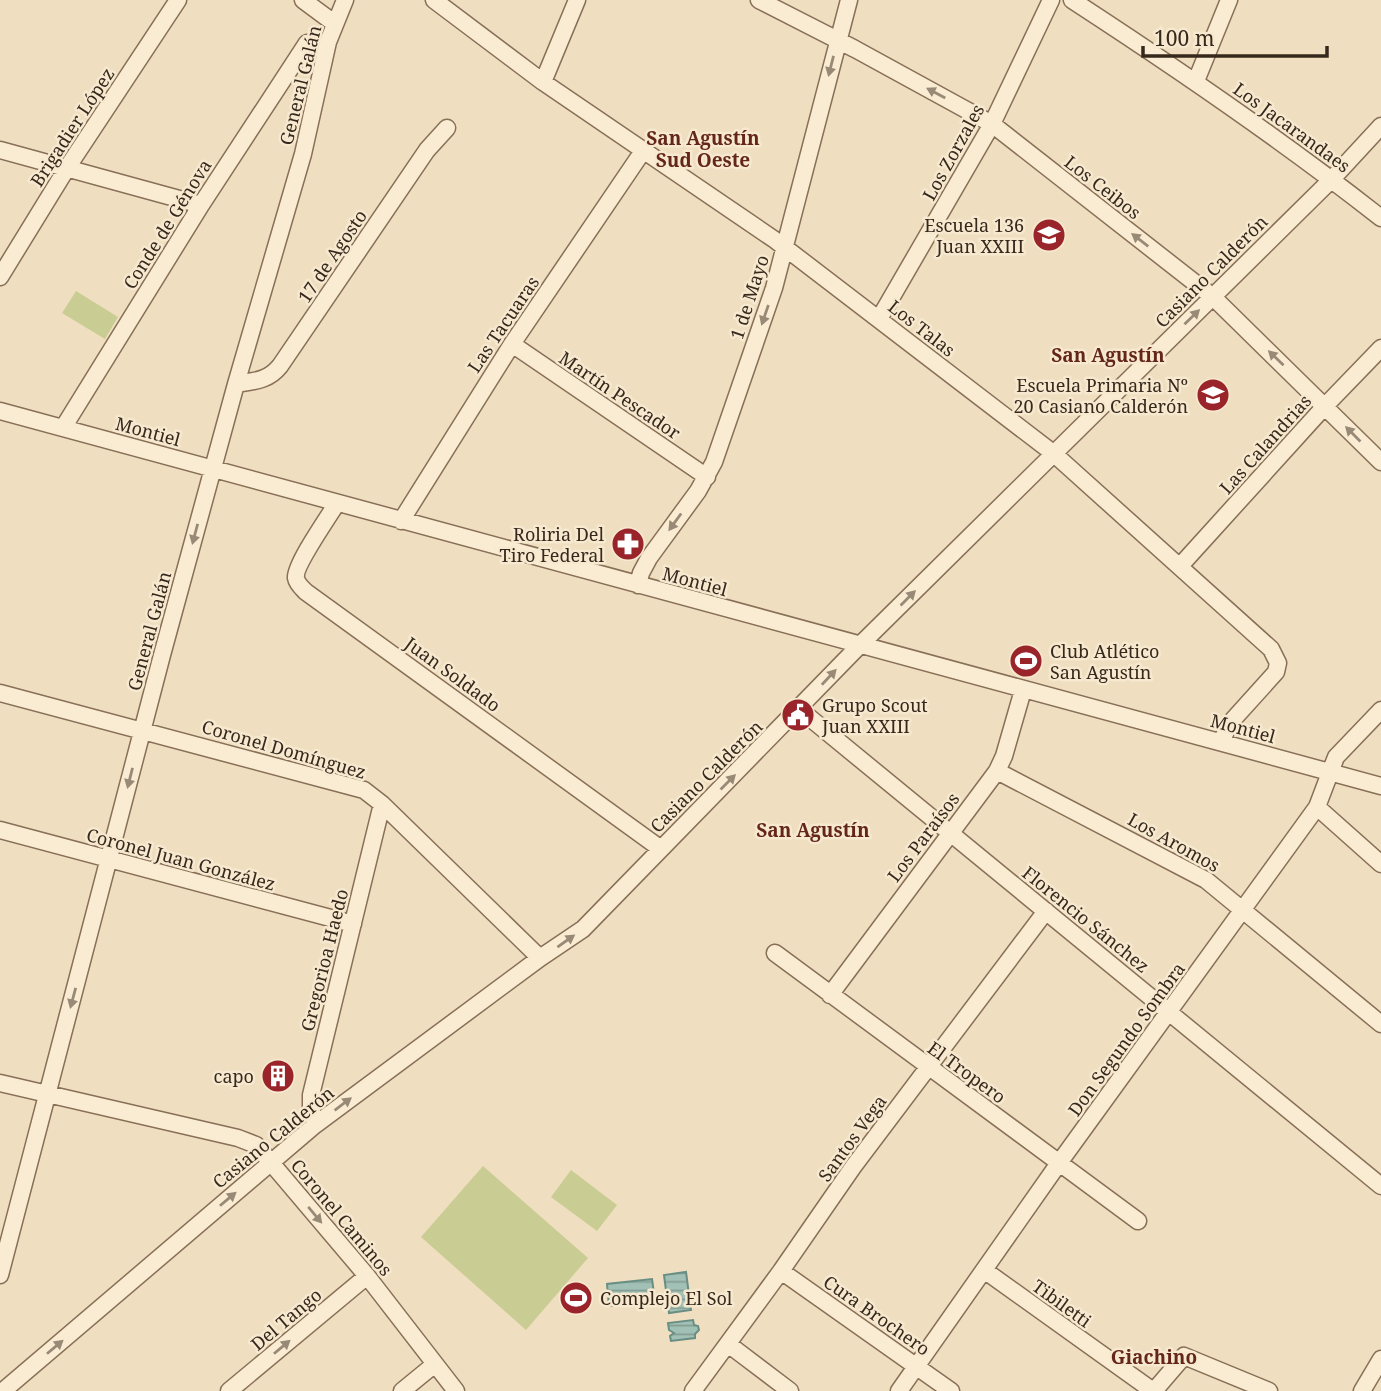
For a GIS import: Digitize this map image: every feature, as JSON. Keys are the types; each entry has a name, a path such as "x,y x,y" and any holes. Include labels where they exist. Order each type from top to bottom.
{"street":[{"name":"Brigadier López","path":"0,277 67,168 178,0"},
{"path":"303,0 334,23"},
{"name":"General Galán","path":"0,1275 213,468 303,154 334,23 345,0"},
{"name":"Los Talas","path":"434,0 543,82 775,240 1053,453 1271,649 1278,663 1276,672 1230,723 1221,742"},
{"path":"543,82 577,0"},
{"name":"Los Ceibos","path":"759,0 992,124 1213,297 1381,463"},
{"name":"1 de Mayo","path":"638,585 649,558 707,477 770,301 849,0"},
{"name":"Los Zorzales","path":"879,319 992,124 1051,0"},
{"name":"Los Jacarandaes","path":"1072,0 1196,81 1332,179 1381,218"},
{"path":"1196,81 1229,0"},
{"name":"Conde de Génova","path":"63,428 201,205 307,43"},
{"name":"Casiano Calderón","path":"3,1391 8,1382 315,1125 583,929 859,646 1332,179 1381,126"},
{"name":"17 de Agosto","path":"236,384 273,375 428,150 447,128"},
{"path":"0,150 201,205"},
{"name":"Las Tacuaras","path":"401,521 512,344 643,151"},
{"name":"Martín Pescador","path":"512,344 707,477"},
{"name":"Las Calandrias","path":"1180,566 1381,348"},
{"name":"Montiel","path":"0,411 1381,786"},
{"name":"Juan Soldado","path":"337,503 300,564 296,578 298,584 661,849"},
{"name":"Los Paraísos","path":"830,995 997,771 1023,690"},
{"name":"Coronel Domínguez","path":"0,693 364,790 382,804 540,958"},
{"name":"Florencio Sánchez","path":"799,709 1381,1186"},
{"name":"Don Segundo Sombra","path":"899,1391 1059,1163 1317,807 1329,772 1342,749 1381,710"},
{"name":"Los Aromos","path":"997,771 1177,863 1217,888 1381,1024"},
{"name":"Gregorioa Haedo","path":"315,1125 311,1107 312,1094 382,804"},
{"path":"1317,807 1381,864"},
{"name":"Coronel Juan González","path":"0,831 353,924"},
{"name":"Santos Vega","path":"693,1391 781,1272 853,1167 1046,911"},
{"name":"El Tropero","path":"775,953 1138,1221"},
{"name":"Coronel Caminos","path":"0,1083 256,1144 367,1276 456,1391"},
{"name":"Tibiletti","path":"984,1270 1154,1391"},
{"name":"Cura Brochero","path":"781,1272 951,1391"},
{"name":"Del Tango","path":"229,1391 367,1276"},
{"path":"728,1344 790,1391"},
{"path":"1154,1391 1184,1356 1269,1391"},
{"path":"1362,1391 1381,1359"},
{"path":"402,1391 435,1364"}],"green space":[{"path":"76,291 118,317 105,339 62,313"},
{"path":"483,1166 588,1258 526,1330 421,1237"},
{"path":"571,1170 617,1205 597,1231 551,1197"}],"water":[{"path":"686,1272 691,1310 669,1313 664,1275"},
{"path":"652,1279 655,1301 609,1306 607,1284"},
{"path":"693,1320 699,1330 695,1338 671,1341 670,1336 674,1333 669,1330 668,1323"}],"place":[{"name":"Escuela 136 Juan XXIII","path":"1049,235"},
{"name":"Escuela Primaria Nº 20 Casiano Calderón","path":"1213,395"},
{"name":"Roliria Del Tiro Federal","path":"628,544"},
{"name":"Club Atlético San Agustín","path":"1026,661"},
{"name":"Grupo Scout Juan XXIII","path":"798,715"},
{"name":"capo","path":"278,1076"},
{"name":"Complejo El Sol","path":"576,1298"}],"district":[{"name":"San Agustín Sud Oeste","path":"703,149"},
{"name":"San Agustín","path":"1108,355"},
{"name":"San Agustín","path":"813,830"},
{"name":"Giachino","path":"1154,1357"}]}
